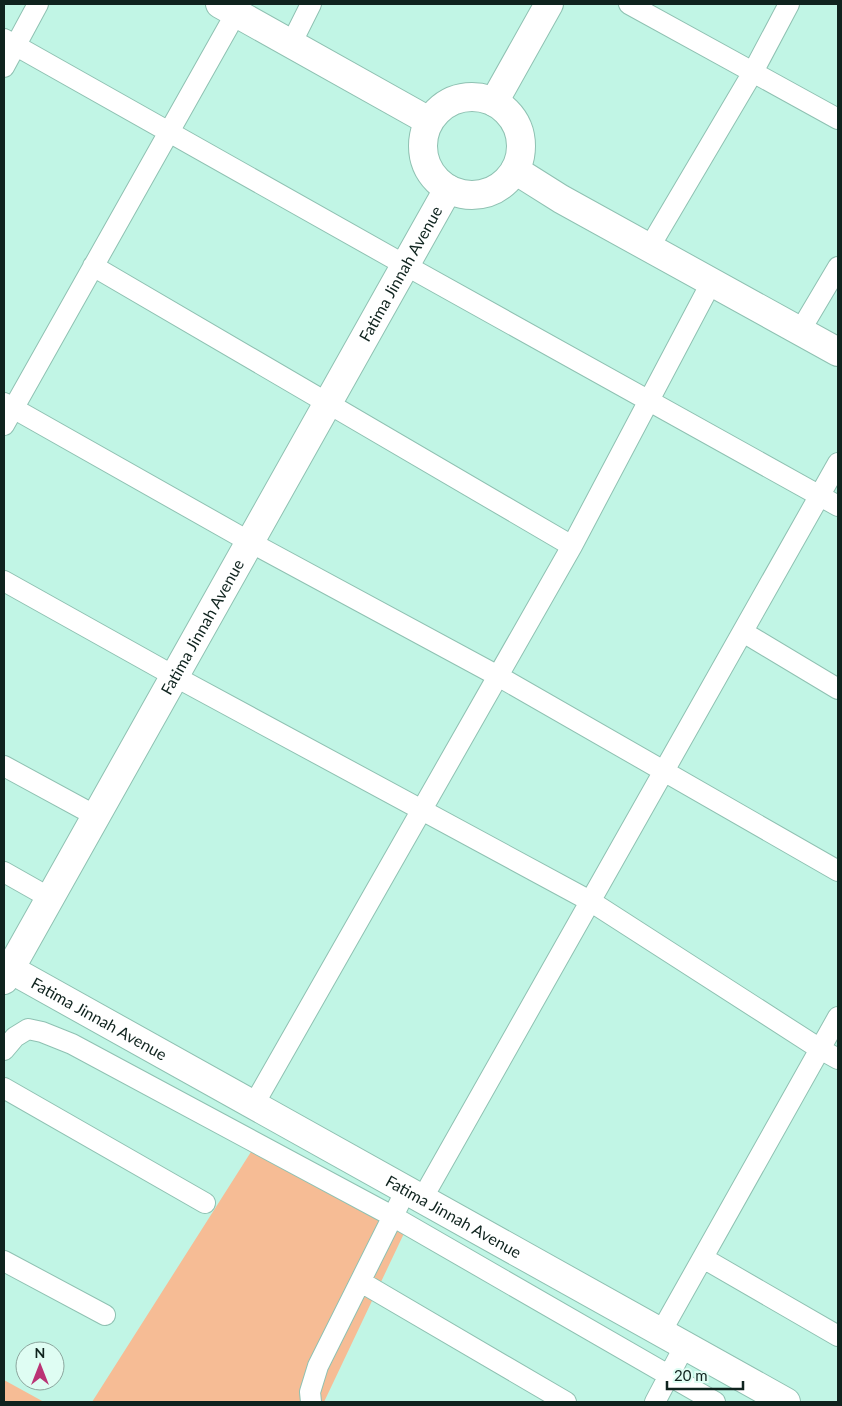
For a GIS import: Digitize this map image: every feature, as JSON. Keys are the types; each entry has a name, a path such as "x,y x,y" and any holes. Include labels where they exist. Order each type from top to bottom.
{"main road":[{"path":"494,102 549,4"},
{"path":"228,8 429,121"},
{"path":"470,96 494,102 505,109 514,120 519,131 521,151 515,170 505,182 493,191 478,195 462,194 448,189 435,179 426,166 422,151 423,136 429,121 446,104 470,96"},
{"path":"515,170 561,199 838,352"},
{"name":"Fatima Jinnah Avenue","path":"448,189 7,975 253,1106 786,1402"}],"street":[{"path":"4,67 10,42 38,4"},
{"path":"291,44 311,4"},
{"path":"629,4 838,120"},
{"path":"649,248 753,72 789,4"},
{"path":"228,8 168,131 93,266 7,412 498,676 838,871"},
{"path":"10,42 838,506"},
{"path":"93,266 572,546"},
{"path":"800,331 838,267"},
{"path":"253,1106 572,546 711,282"},
{"path":"311,1402 310,1392 318,1366 394,1217 414,1195 590,901 838,463"},
{"path":"4,581 174,676 590,901 838,1059"},
{"path":"743,632 838,689"},
{"path":"4,766 96,816"},
{"path":"4,872 50,898"},
{"path":"662,1332 838,1017"},
{"path":"4,1050 15,1037 28,1029 42,1032 72,1044 394,1217 715,1402"},
{"path":"4,1088 205,1203"},
{"path":"703,1258 838,1336"},
{"path":"4,1261 105,1315"},
{"path":"361,1282 566,1402"},
{"path":"655,1402 685,1345"}],"shaded area":[{"path":"256,1144 408,1225 324,1402 92,1402"},
{"path":"4,1380 15,1386 15,1391 24,1391 44,1402 4,1402"}]}
